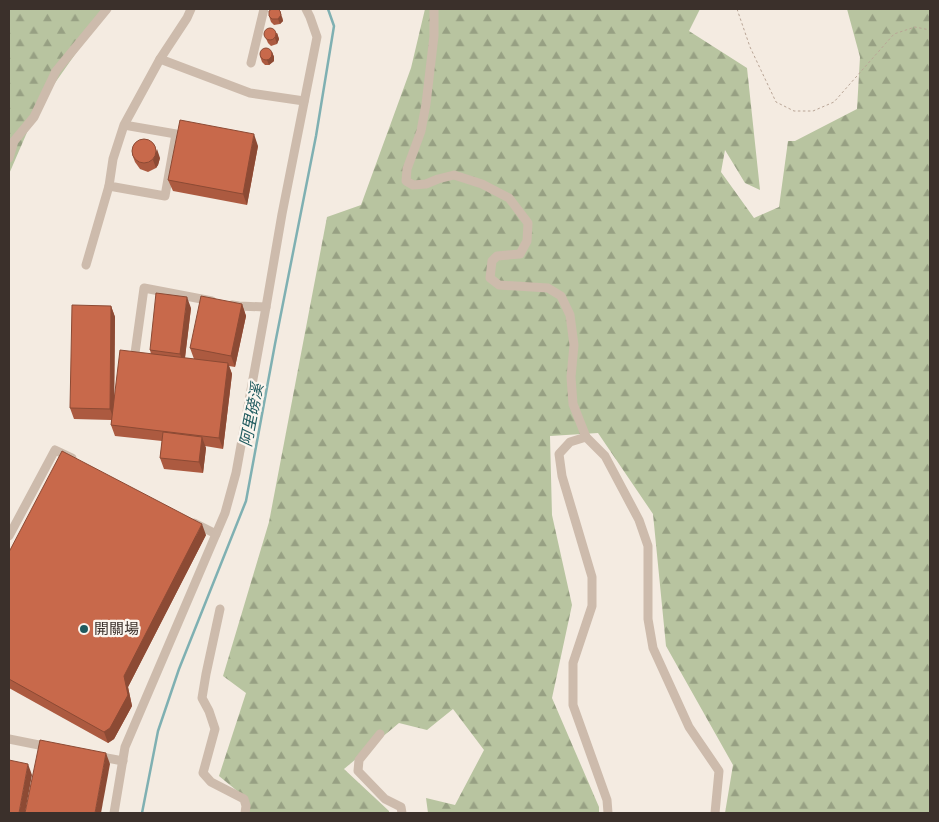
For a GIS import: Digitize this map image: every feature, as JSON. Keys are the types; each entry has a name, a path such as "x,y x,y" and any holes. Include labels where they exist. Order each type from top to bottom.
{"lane":[{"path":"9,158 14,141 34,117 56,71 107,9"},
{"path":"86,265 109,186 114,159 124,125 160,59 188,18 190,9"},
{"path":"251,63 264,9"},
{"path":"114,813 125,748 225,513 236,473 282,214 317,37 306,9"},
{"path":"434,9 434,36 426,104 421,130 407,169 406,181 413,185 426,184 438,178 454,175 482,184 509,198 528,222 527,241 520,254 497,256 492,262 490,278 499,285 548,288 562,296 570,314 574,345 571,377 574,404 586,437 605,456 639,520 648,546 648,619 653,648 689,727 720,771 716,813"},
{"path":"160,59 250,93 304,101"},
{"path":"109,186 165,196 176,134 124,125"},
{"path":"135,353 144,288 239,306 266,307"},
{"path":"586,437 570,442 559,454 562,476 592,577 592,606 573,663 573,705 608,800 608,813"},
{"path":"9,536 55,450 81,463"},
{"path":"182,516 216,534"},
{"path":"220,609 202,698 215,729 203,773 211,782 244,798 246,813"},
{"path":"380,734 359,760 358,771 385,798 401,806 402,813"},
{"path":"9,739 56,748"},
{"path":"85,754 123,761"}],"path":[{"path":"737,9 750,47 776,102 794,111 813,111 834,102 894,34 915,27 930,30"}],"green space":[{"path":"9,9 107,9 38,107 9,174"},
{"path":"425,9 700,9 689,31 747,68 760,190 745,183 725,150 721,172 754,218 779,207 788,141 795,141 857,109 860,57 847,9 930,9 930,813 725,813 733,765 666,646 653,514 598,433 550,436 552,515 572,605 552,698 599,807 599,813 428,813 426,798 455,805 484,750 453,709 427,730 399,723 344,769 389,813 248,813 247,799 219,776 246,693 223,676 269,522 327,217 361,205 411,68"}],"building":[{"path":"272,9 280,11 281,15 278,19 272,19 269,16 269,11"},
{"path":"270,28 276,34 270,40 264,34"},
{"path":"266,48 272,54 266,60 260,54"},
{"path":"180,120 254,134 243,194 168,180"},
{"path":"144,139 153,142 156,151 153,160 144,163 135,160 132,151 135,142"},
{"path":"156,293 187,297 180,354 150,350"},
{"path":"201,296 242,304 231,356 190,348"},
{"path":"72,305 111,306 110,409 70,408"},
{"path":"120,350 228,363 219,438 111,425"},
{"path":"163,432 202,437 199,462 160,458"},
{"name":"開關場","path":"62,451 202,524 124,676 128,695 110,728 104,732 9,679 9,552"},
{"path":"40,740 106,753 95,813 25,813"},
{"path":"9,760 28,764 19,813 9,813"}],"waterway":[{"name":"阿里磅溪","path":"142,813 158,731 179,669 246,501 316,136 334,26 328,9"}],"place":[{"name":"開關場","path":"84,629"}]}
